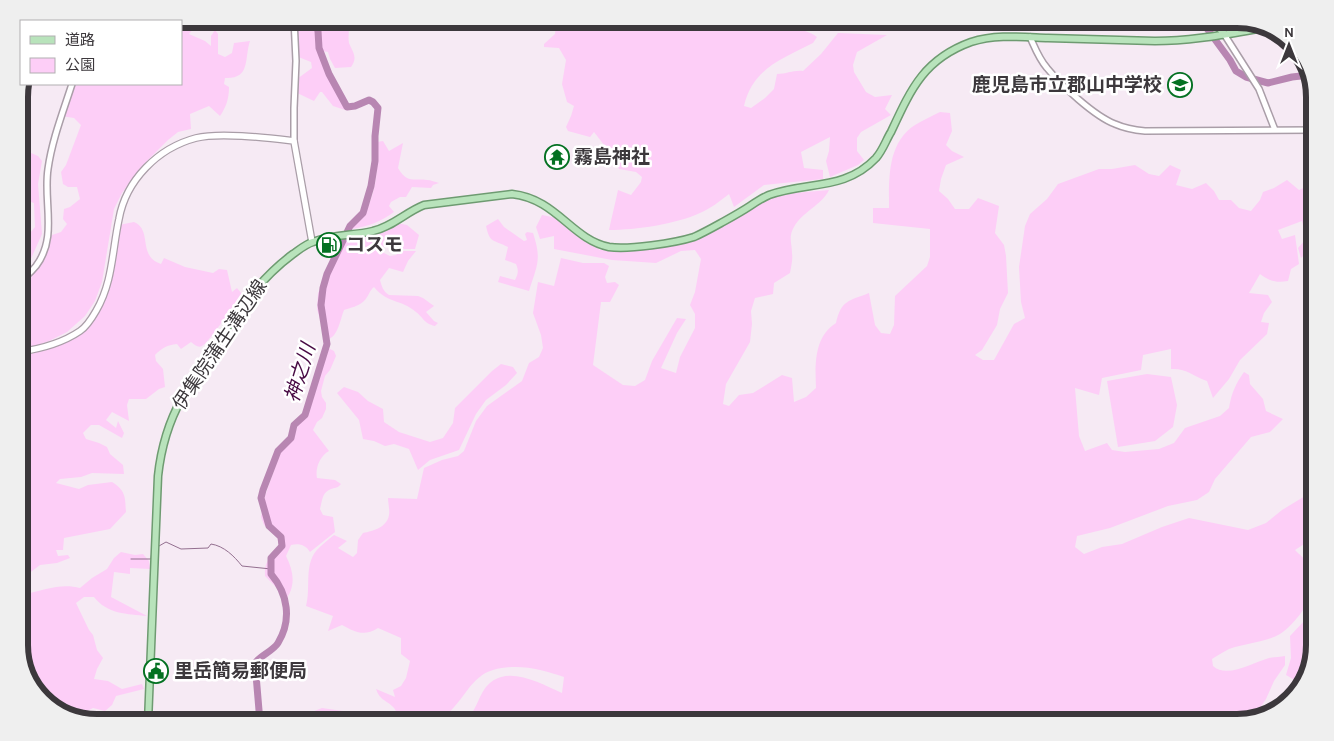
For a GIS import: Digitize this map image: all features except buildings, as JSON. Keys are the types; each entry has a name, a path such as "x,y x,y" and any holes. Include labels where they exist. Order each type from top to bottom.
{"main road":[{"path":"1219,28 1224,34"},
{"name":"伊集院蒲生溝辺線","path":"148,714 158,476 166,432 182,398 258,284 288,258 312,242 342,235 373,231 385,227 412,210 424,206 512,194 524,196 542,203 582,235 608,247 642,246 693,237 720,224 768,195 833,183 859,171 877,157 919,78 936,62 960,47 980,40 1006,36 1156,41 1205,37 1254,29"},
{"path":"28,350 43,348 81,331 92,317 102,300 110,280 119,218 125,198 143,170 155,159 175,146 206,136 294,141 312,242"}],"street":[{"path":"294,28 296,61 294,141"},
{"path":"1224,34 1259,89 1274,130"},
{"path":"1030,37 1042,60 1059,80 1090,109 1114,124 1131,130 1306,130"},
{"path":"28,275 42,257 49,234 48,171 52,146 72,85"}],"green space":[{"path":"182,28 194,28 189,34 205,41 211,46 211,36 215,30 218,34 218,54 225,57 232,53 234,43 250,41 243,71 239,75 225,78 224,84 229,87 228,95 220,116 209,106 190,114 191,129 178,132 168,140 142,166 122,193 114,209 102,282 95,301 85,316 67,332 49,341 28,347 28,288 31,278 44,258 52,235 61,232 67,224 63,219 64,209 80,199 77,187 68,187 63,184 61,172 66,165 81,125 74,118 61,116 72,85 182,85"},
{"path":"294,28 349,28 349,43 354,58 351,67 335,68 328,52 322,51 330,76 345,110 333,106 322,92 314,101 295,92 297,79 312,68 311,62 296,56"},
{"path":"556,28 792,28 805,31 817,37 813,43 770,66 754,82 744,106 751,108 774,89 777,74 803,71 821,54 838,33 887,35 857,52 853,65 854,72 866,92 875,97 892,95 885,109 891,115 861,132 857,138 857,151 864,160 858,165 830,177 826,161 830,137 801,152 804,168 823,170 823,179 764,185 734,207 729,194 715,205 690,217 643,228 609,230 618,190 631,195 641,182 642,177 636,172 619,169 608,150 594,132 590,137 568,131 566,127 574,106 567,102 562,84 566,60 559,48 544,47 544,44 555,34"},
{"path":"940,112 950,113 952,131 946,145 952,151 964,157 946,165 939,191 955,209 969,209 978,198 999,206 995,233 1004,245 1008,293 1000,309 997,325 982,350 975,355 983,360 994,360 1014,324 1025,318 1021,302 1019,267 1025,226 1030,214 1047,199 1058,184 1099,169 1135,165 1149,174 1159,176 1170,165 1181,170 1176,185 1192,189 1206,183 1219,200 1231,200 1239,208 1251,211 1260,200 1263,192 1287,180 1299,190 1306,187 1306,239 1302,221 1278,230 1282,239 1295,235 1299,264 1291,269 1288,281 1273,281 1260,274 1249,293 1268,295 1272,302 1264,313 1261,322 1269,323 1267,334 1240,360 1229,379 1213,398 1207,381 1185,371 1171,369 1171,349 1143,355 1141,370 1102,378 1099,395 1075,388 1079,436 1085,451 1107,443 1112,450 1125,452 1159,449 1174,443 1185,428 1220,416 1229,408 1234,389 1244,372 1249,375 1250,384 1263,399 1266,411 1283,419 1270,432 1251,437 1215,479 1209,492 1197,500 1168,506 1110,528 1077,536 1075,547 1084,554 1102,547 1122,544 1189,518 1248,530 1266,523 1282,510 1306,495 1306,543 1295,550 1306,561 1306,606 1293,623 1280,634 1229,649 1212,659 1213,666 1219,670 1226,671 1269,658 1285,656 1285,665 1258,710 1238,714 472,714 487,685 496,679 507,676 529,679 562,693 564,677 538,669 511,667 493,670 483,675 474,682 446,714 398,714 394,708 380,696 376,689 395,697 393,690 401,686 406,678 410,661 401,654 401,638 378,628 373,631 360,633 342,625 328,631 333,616 306,606 310,564 316,551 334,535 347,541 338,548 353,557 357,553 358,540 363,533 379,528 386,523 389,513 388,498 417,499 424,468 442,460 458,456 464,451 476,421 487,406 522,381 529,363 539,357 543,348 541,335 533,313 538,282 554,286 561,258 583,263 604,263 609,266 605,277 607,283 615,282 619,285 610,302 601,302 593,365 623,385 635,386 645,380 652,361 677,318 686,319 677,333 661,368 676,373 680,357 695,328 695,314 690,305 695,292 701,259 695,250 681,251 656,263 612,260 554,249 554,236 540,239 536,227 542,215 557,218 600,250 630,251 675,245 708,235 771,198 794,193 829,190 822,200 802,217 792,231 790,273 774,283 773,294 755,298 751,311 750,342 726,384 723,404 729,406 739,395 753,393 782,375 792,378 794,402 806,397 816,388 817,352 823,336 836,323 843,306 851,300 869,293 875,325 881,333 890,334 894,325 895,296 927,266 930,257 930,229 873,223 873,208 889,208 889,185 894,152 899,141 915,125"},
{"path":"383,141 389,151 403,143 398,168 404,176 411,179 439,183 431,188 412,187 406,197 400,197 391,202 389,206 394,212 374,223 352,229 365,213 372,197 378,160 377,142"},
{"path":"31,153 38,156 42,161 38,184 42,234 28,263 28,232 30,233 35,227 34,203 28,201 28,162"},
{"path":"498,219 504,227 524,241 527,240 525,234 527,232 533,233 538,256 529,291 498,282 500,276 515,280 518,271 516,264 505,260 508,247 489,236 486,226"},
{"path":"134,222 140,226 145,237 149,255 161,264 164,258 185,267 213,273 219,269 227,270 232,292 237,288 242,294 201,347 191,342 181,349 177,344 173,344 160,350 155,355 156,361 163,369 165,387 159,389 146,399 129,399 127,405 129,421 112,412 106,420 116,428 118,421 124,433 122,438 99,425 91,425 83,433 86,439 107,447 110,454 123,465 124,474 92,473 81,477 60,479 56,483 79,489 88,485 112,482 120,488 124,495 126,512 110,529 64,538 63,550 56,550 58,556 68,555 70,558 57,563 40,565 28,574 28,355 49,349 67,341 75,336 95,314 105,297 114,272 119,225"},
{"path":"397,223 407,225 419,235 415,249 403,249 384,245 382,252 390,256 396,255 400,251 416,251 408,261 403,272 389,268 380,280 382,287 389,295 418,296 423,298 434,306 426,312 438,323 435,326 428,324 419,314 405,305 384,296 374,287 362,303 344,310 336,332 330,339 326,340 317,309 318,293 348,237"},
{"path":"1306,239 1306,253 1301,258 1298,248"},
{"path":"326,347 334,351 336,356 325,376 321,391 326,403 326,409 313,430 329,451 319,463 317,478 335,480 341,484 325,493 320,509 323,515 333,517 335,532 310,552 302,545 291,545 286,556 293,579 291,590 285,601 277,588 265,576 267,562 280,547 276,534 264,525 261,517 265,496 277,462 281,452 293,438 320,371"},
{"path":"501,364 513,367 517,373 506,385 486,400 476,414 459,450 430,460 418,470 409,449 394,444 385,446 363,439 359,420 337,393 344,387 358,392 368,401 383,409 384,422 399,432 430,442 443,438 453,423 455,408"},
{"path":"1147,374 1171,377 1177,405 1173,427 1155,441 1118,447 1107,381"},
{"path":"121,552 135,555 143,554 149,561 150,569 130,568 130,574 114,572 111,597 147,616 125,614 111,610 99,603 94,597 84,597 76,603 93,635 97,650 103,658 94,679 108,681 122,689 142,684 144,689 116,696 112,705 105,711 93,708 84,712 70,708 54,699 42,687 31,667 28,649 28,594 66,586 80,588 107,569 114,558"},
{"path":"1306,619 1306,654 1296,681 1286,675 1291,658 1290,636"},
{"path":"322,708 364,714 307,714"}],"waterway":[{"name":"神之川","path":"259,714 255,663 278,643 285,625 286,616 286,607 281,590 271,574 271,558 282,546 281,537 269,526 261,498 278,451 291,438 294,425 305,415 327,344 321,305 323,288 327,274 350,226 363,213 371,186 375,161 378,108 369,100 347,107 329,74 319,48 317,28"},
{"path":"1207,28 1236,71 1246,77 1268,83 1303,76"},
{"path":"159,546 166,542 181,549 208,548 211,544 228,552 242,566 271,569"},
{"path":"131,559 151,559 152,550"}],"place":[{"name":"鹿児島市立郡山中学校","path":"1180,85"},
{"name":"霧島神社","path":"557,157"},
{"name":"コスモ","path":"329,245"},
{"name":"里岳簡易郵便局","path":"156,671"}]}
